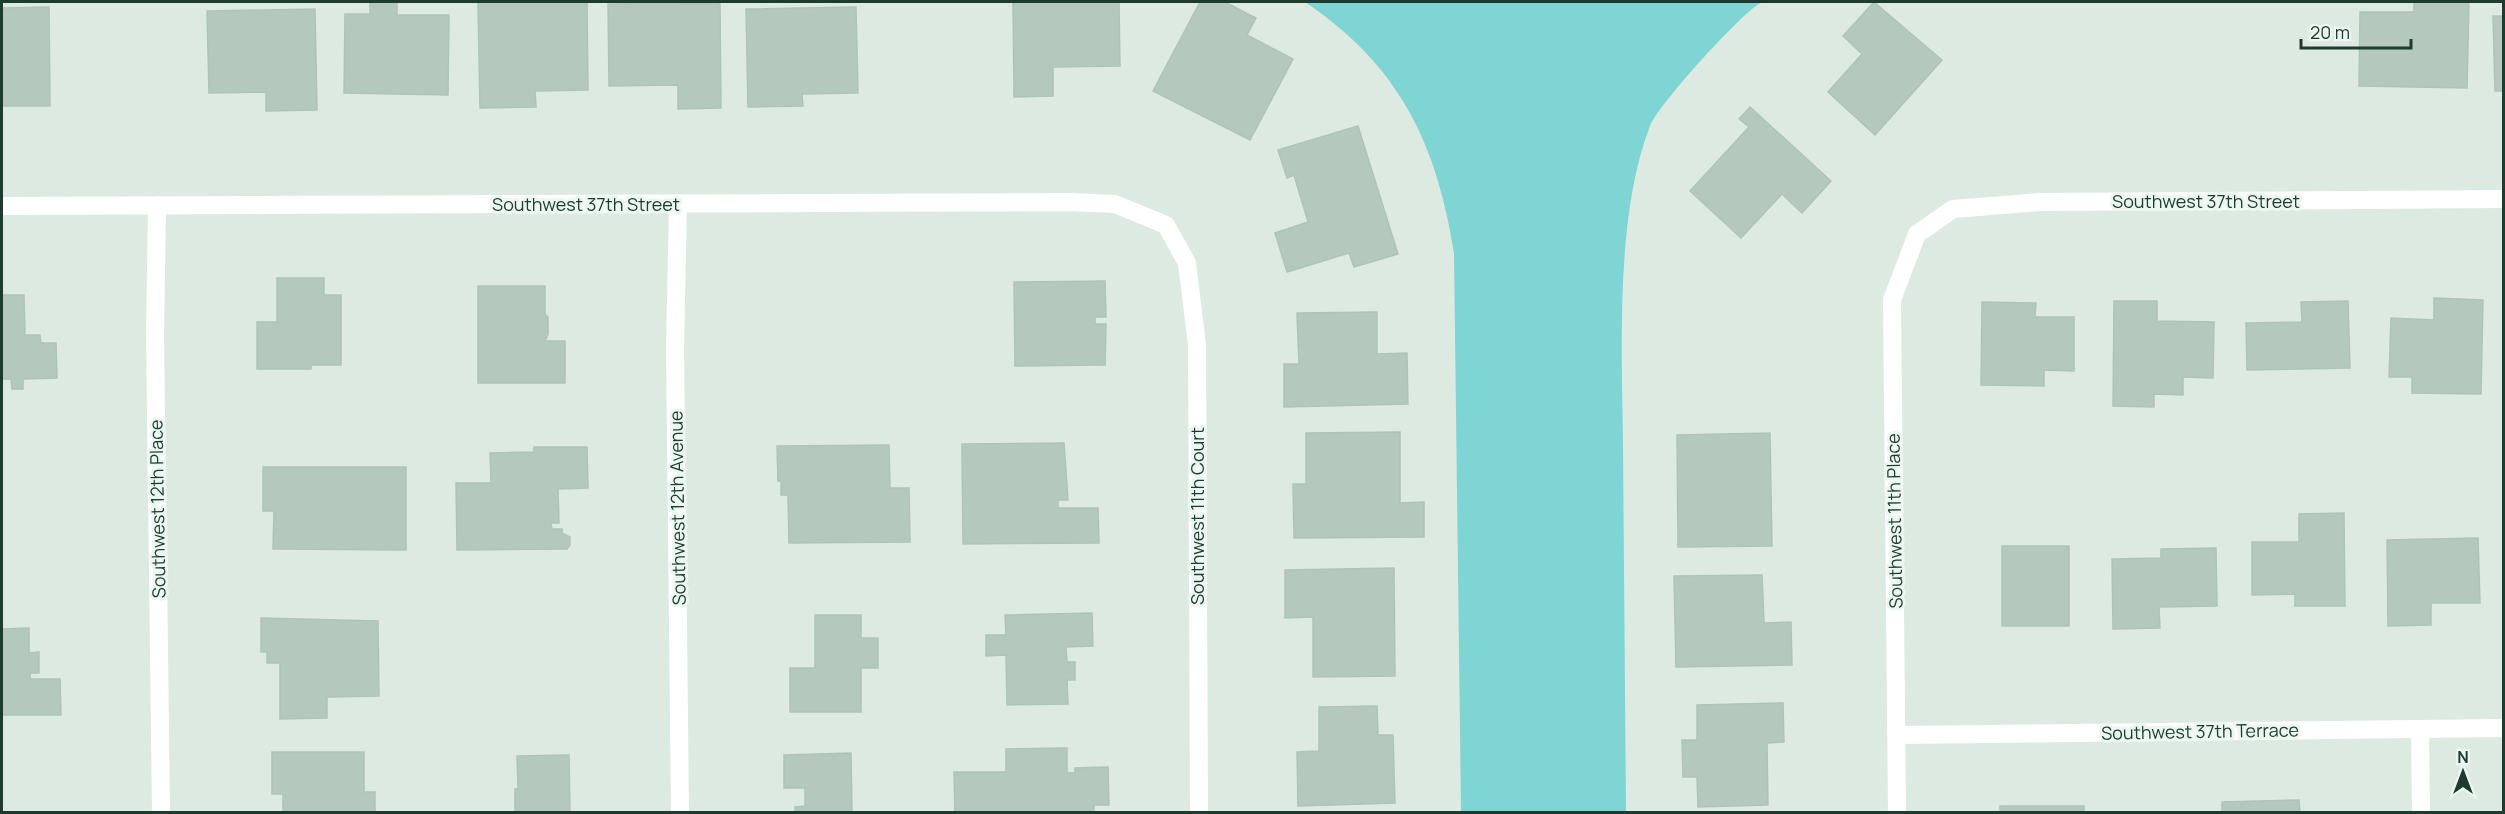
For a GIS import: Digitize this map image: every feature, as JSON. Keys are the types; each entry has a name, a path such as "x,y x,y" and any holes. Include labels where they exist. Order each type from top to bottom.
{"street":[{"name":"Southwest 37th Street","path":"1917,234 1953,210 2039,202 2504,200"},
{"name":"Southwest 12th Avenue","path":"678,203 675,361 680,813"},
{"name":"Southwest 37th Street","path":"2,206 1115,204 1166,225"},
{"name":"Southwest 12th Place","path":"157,205 155,335 161,813"},
{"name":"Southwest 11th Court","path":"1166,225 1188,263 1197,345 1199,813"},
{"name":"Southwest 11th Place","path":"1897,813 1892,300 1917,234"},
{"name":"Southwest 37th Terrace","path":"1897,735 2504,728"},
{"path":"2420,729 2421,813"}],"water":[{"path":"1305,2 1762,2 1720,40 1656,115 1650,126 1639,162 1631,200 1626,241 1622,325 1626,812 1461,812 1454,253 1447,214 1424,142 1389,80 1366,52 1338,26"}],"building":[{"path":"370,2 397,2 397,15 449,15 448,95 344,93 345,14 370,14"},
{"path":"587,2 588,90 535,91 536,107 480,108 478,3"},
{"path":"1013,2 1119,2 1120,66 1053,67 1053,96 1014,97"},
{"path":"1200,2 1225,2 1256,18 1247,35 1293,59 1250,140 1153,91"},
{"path":"1874,2 1942,60 1875,135 1828,92 1862,54 1843,36"},
{"path":"2414,2 2469,2 2467,88 2359,86 2360,12 2414,12"},
{"path":"720,3 721,108 678,109 678,85 609,86 608,4"},
{"path":"49,7 50,106 2,106 2,8"},
{"path":"856,7 858,93 802,94 803,106 748,107 746,9"},
{"path":"315,9 317,110 266,111 266,92 209,93 207,11"},
{"path":"2493,16 2504,16 2504,91 2495,91"},
{"path":"1750,107 1831,181 1802,213 1782,194 1741,238 1690,191 1749,127 1739,119"},
{"path":"1358,126 1398,254 1354,267 1349,253 1287,272 1275,233 1308,222 1294,175 1287,178 1278,150"},
{"path":"277,278 324,278 324,295 341,295 341,365 311,365 311,369 257,369 257,322 277,322"},
{"path":"1105,281 1106,317 1095,317 1095,324 1106,324 1105,365 1015,366 1014,282"},
{"path":"478,286 545,286 548,334 545,341 565,341 565,383 478,383"},
{"path":"2,295 24,295 25,335 40,335 41,343 56,343 57,378 23,379 23,389 12,389 11,379 2,379"},
{"path":"2434,298 2483,300 2481,394 2412,393 2412,377 2389,377 2391,318 2434,320"},
{"path":"2114,301 2157,301 2157,321 2214,322 2213,378 2183,377 2183,395 2154,394 2154,407 2113,406"},
{"path":"2348,301 2350,368 2247,370 2246,323 2302,322 2301,302"},
{"path":"1982,302 2036,303 2035,317 2074,317 2074,371 2044,370 2044,386 1981,385"},
{"path":"1377,312 1377,354 1407,353 1408,404 1284,407 1284,364 1299,364 1297,313"},
{"path":"1400,432 1400,503 1424,502 1424,537 1294,538 1293,484 1306,484 1306,433"},
{"path":"1770,433 1772,546 1678,547 1677,435"},
{"path":"1064,443 1068,500 1058,500 1058,508 1098,508 1099,543 963,544 962,444"},
{"path":"889,445 890,488 909,488 910,542 789,543 788,495 781,495 781,481 778,481 777,446"},
{"path":"534,447 587,447 588,488 558,489 559,523 551,523 552,529 562,529 562,533 570,537 570,545 567,549 457,550 456,483 491,483 490,453 534,452"},
{"path":"263,467 406,467 406,550 273,549 274,511 263,511"},
{"path":"2344,513 2345,606 2295,606 2295,594 2252,595 2252,542 2299,542 2299,514"},
{"path":"2478,538 2480,603 2431,603 2431,625 2388,626 2387,540"},
{"path":"2002,546 2069,546 2069,626 2002,626"},
{"path":"2216,548 2217,606 2159,607 2160,628 2113,629 2112,559 2161,558 2161,549"},
{"path":"1394,568 1395,676 1313,677 1313,617 1285,618 1285,570"},
{"path":"1762,575 1764,623 1791,622 1792,665 1676,667 1674,576"},
{"path":"1092,613 1093,646 1066,647 1067,662 1075,662 1075,680 1067,680 1068,704 1007,705 1006,655 986,656 986,635 1006,635 1005,615"},
{"path":"815,615 861,615 861,638 878,638 878,668 861,668 861,712 790,712 790,668 815,668"},
{"path":"261,618 378,621 379,696 327,697 327,718 280,719 280,663 267,663 267,652 261,652"},
{"path":"29,628 29,653 39,652 39,673 30,673 30,679 60,679 61,715 2,715 2,629"},
{"path":"1783,703 1784,742 1767,743 1768,805 1698,807 1697,777 1683,777 1682,740 1697,740 1697,705"},
{"path":"1377,706 1378,735 1393,735 1395,803 1298,806 1297,752 1319,751 1319,707"},
{"path":"1067,748 1067,773 1075,773 1075,768 1108,767 1109,805 1094,805 1094,812 955,812 954,772 1006,772 1006,749"},
{"path":"272,752 364,752 364,792 375,792 375,812 283,812 283,794 272,794"},
{"path":"851,753 852,812 795,812 795,807 805,806 805,788 784,788 784,755"},
{"path":"569,755 570,812 515,812 515,789 518,789 517,756"},
{"path":"2299,800 2300,812 2222,812 2222,802"},
{"path":"2000,806 2084,806 2084,812 2000,812"}]}
